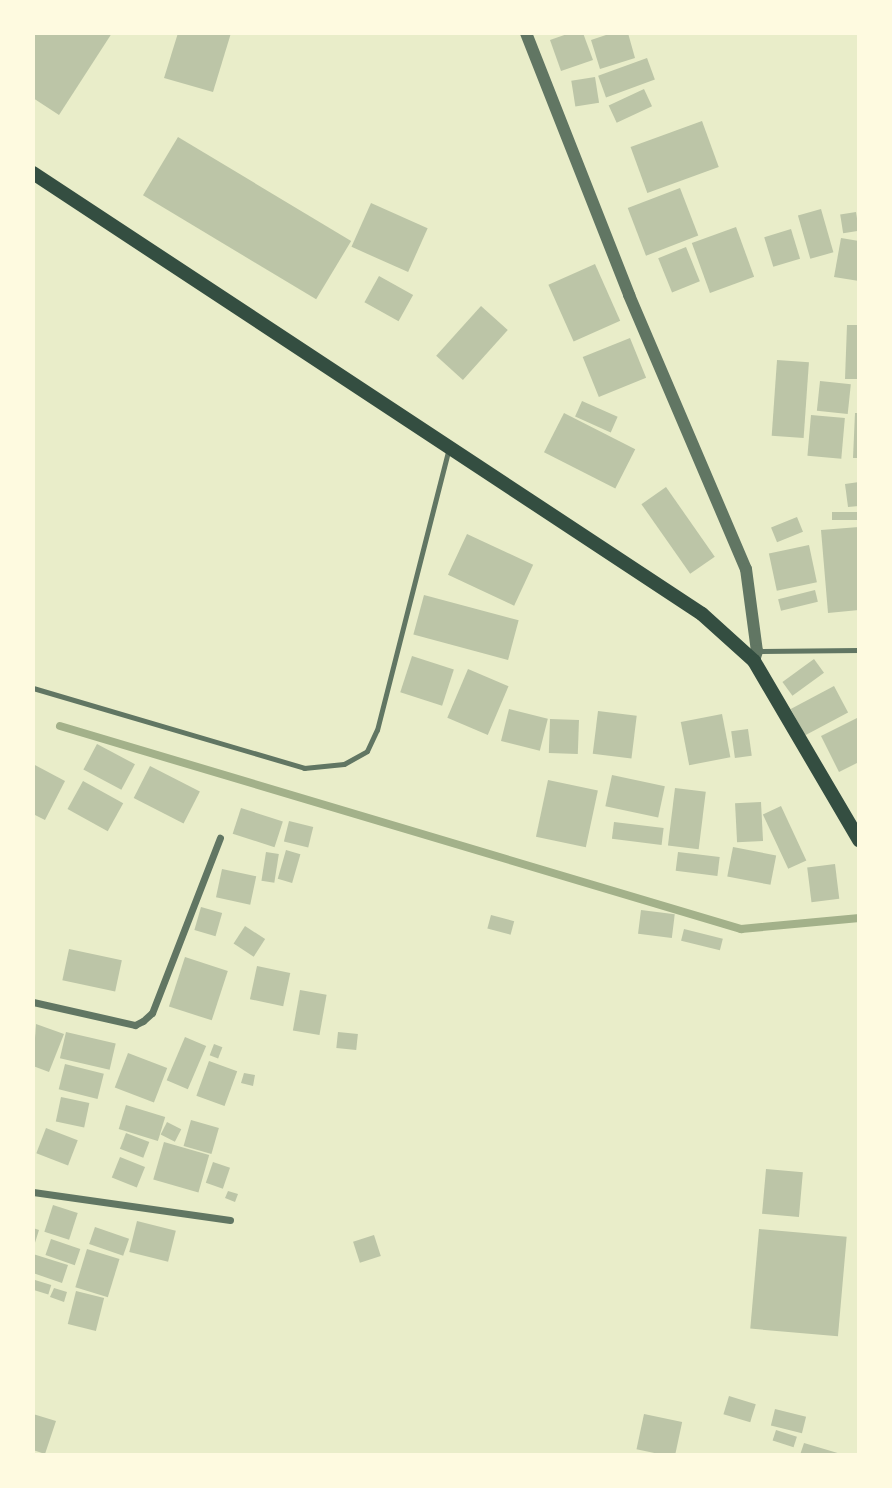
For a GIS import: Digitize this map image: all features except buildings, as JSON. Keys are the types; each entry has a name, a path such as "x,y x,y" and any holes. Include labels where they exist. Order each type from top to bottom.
{"main road":[{"path":"33,173 643,572 755,656 859,840"}],"street":[{"path":"526,33 629,295 746,569 755,656"},
{"path":"33,1002 135,1025 143,1021 152,1013 220,838"},
{"path":"33,1192 230,1220"}],"lane":[{"path":"33,688 304,768 344,764 367,751 387,693 450,445"},
{"path":"755,656 859,650"}],"waterway":[{"path":"60,726 741,929 859,918"}]}
